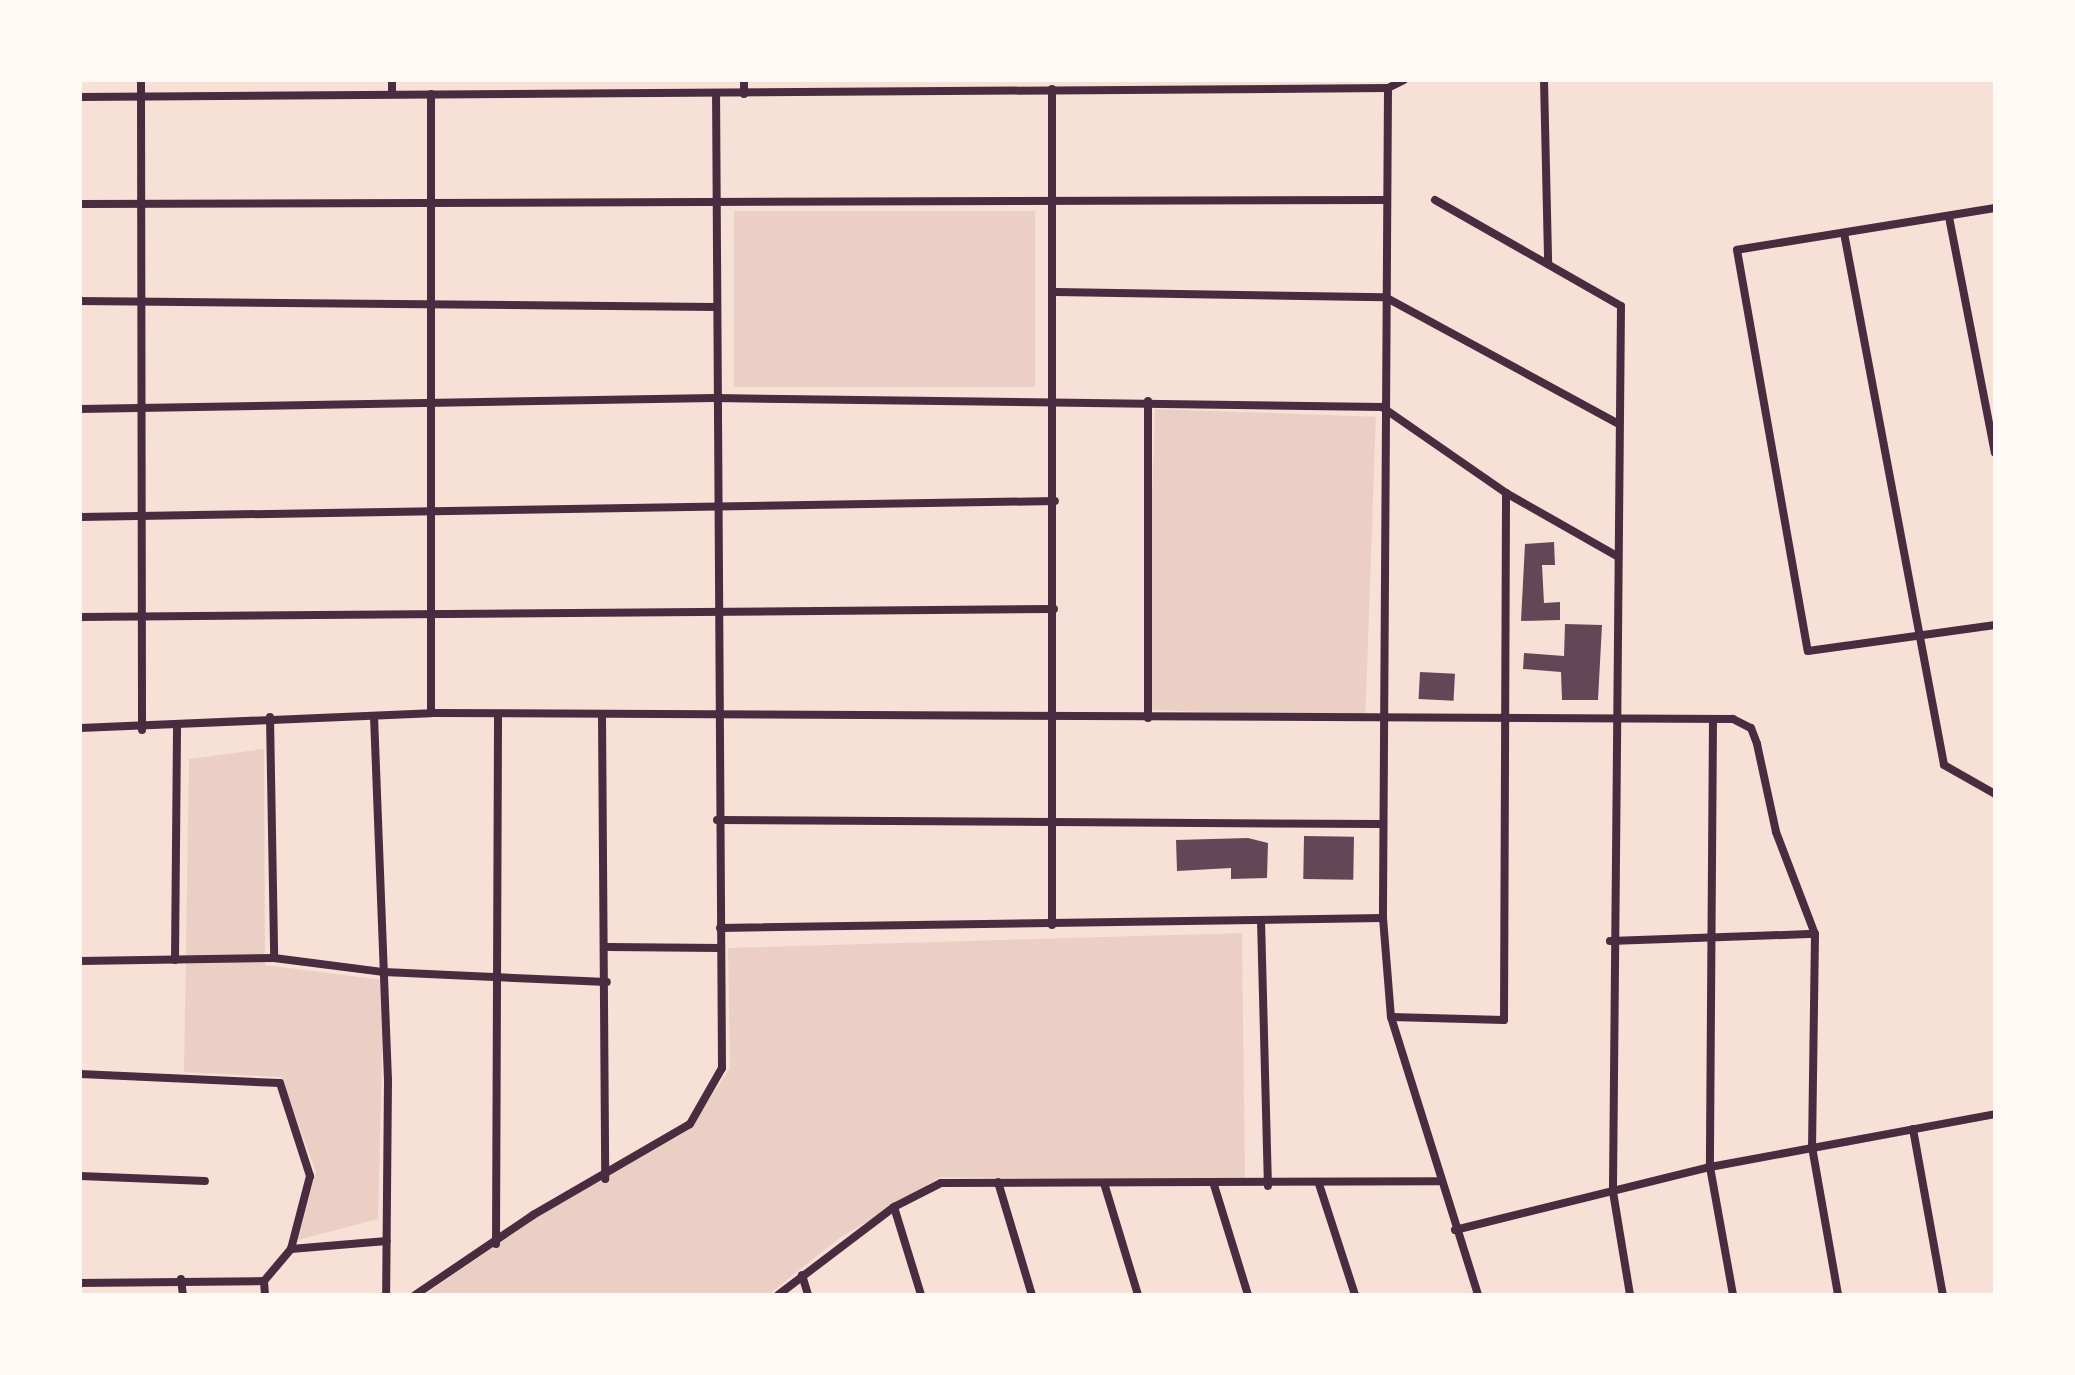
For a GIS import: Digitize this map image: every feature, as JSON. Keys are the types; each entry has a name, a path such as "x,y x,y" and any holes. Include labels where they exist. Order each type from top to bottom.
{"street":[{"path":"141,80 142,730"},
{"path":"392,80 392,94"},
{"path":"744,80 744,94"},
{"path":"1082,80 1082,90"},
{"path":"1544,80 1548,263"},
{"path":"80,97 392,94 716,96 1052,89 1388,88 1402,84"},
{"path":"1388,88 1382,407 1383,918 1391,1017 1438,1181 1478,1295"},
{"path":"1052,89 1055,292 1052,925"},
{"path":"431,94 431,713"},
{"path":"415,1295 496,1244 533,1215 605,1179 690,1124 722,1068 714,398 716,96"},
{"path":"80,204 142,201 431,205 716,200 1385,200"},
{"path":"1435,200 1621,306 1617,719 1610,941 1613,1192 1630,1295"},
{"path":"1995,208 1737,250 1808,651 1995,625"},
{"path":"1949,217 1995,453"},
{"path":"1844,233 1944,765 1995,794"},
{"path":"1055,292 1385,297 1619,424"},
{"path":"80,301 715,307"},
{"path":"80,409 142,411 714,398 1055,399 1382,407 1506,493 1617,556"},
{"path":"1148,401 1148,718"},
{"path":"1391,1017 1504,1020 1506,493"},
{"path":"80,517 1055,501"},
{"path":"80,617 431,618 1054,609"},
{"path":"80,728 177,729 270,717 431,713 718,717 1713,719 1751,728 1776,832 1815,934 1812,1147 1838,1295"},
{"path":"496,1244 498,714"},
{"path":"602,715 608,947 605,1179"},
{"path":"374,716 384,972 386,1295"},
{"path":"270,717 274,958"},
{"path":"1713,719 1710,1167 1733,1295"},
{"path":"175,960 177,729"},
{"path":"717,820 1381,824"},
{"path":"720,928 1383,918"},
{"path":"1261,920 1268,1186"},
{"path":"1610,941 1815,934"},
{"path":"608,947 720,948"},
{"path":"80,961 274,958 384,972 607,982"},
{"path":"80,1074 280,1083 310,1176 291,1249 264,1281 265,1295"},
{"path":"1455,1230 1710,1167 1995,1114"},
{"path":"1913,1129 1943,1295"},
{"path":"80,1176 205,1181"},
{"path":"778,1295 894,1207 941,1183 1268,1186 1438,1181"},
{"path":"998,1182 1032,1295"},
{"path":"1104,1183 1138,1295"},
{"path":"1319,1184 1355,1295"},
{"path":"1214,1185 1248,1295"},
{"path":"894,1207 921,1295"},
{"path":"291,1249 387,1241"},
{"path":"802,1275 808,1295"},
{"path":"80,1283 181,1279 264,1281"},
{"path":"181,1279 183,1295"}],"shaded area":[{"path":"734,211 1035,211 1035,387 734,387"},
{"path":"1155,409 1376,417 1365,718 1144,710"},
{"path":"264,749 265,965 384,980 378,1219 298,1240 316,1172 281,1077 184,1072 189,759"},
{"path":"1242,933 1245,1181 940,1177 837,1240 768,1295 424,1295 537,1217 689,1130 730,1068 728,948"}],"building":[{"path":"1554,542 1555,565 1542,565 1544,603 1560,602 1560,620 1521,621 1525,544"},
{"path":"1565,624 1602,625 1598,700 1562,700 1561,672 1523,669 1524,653 1564,656"},
{"path":"1420,672 1455,674 1454,701 1419,699"},
{"path":"1304,836 1354,837 1353,880 1303,879"},
{"path":"1248,838 1268,843 1267,878 1231,879 1231,868 1177,871 1176,840"}]}
